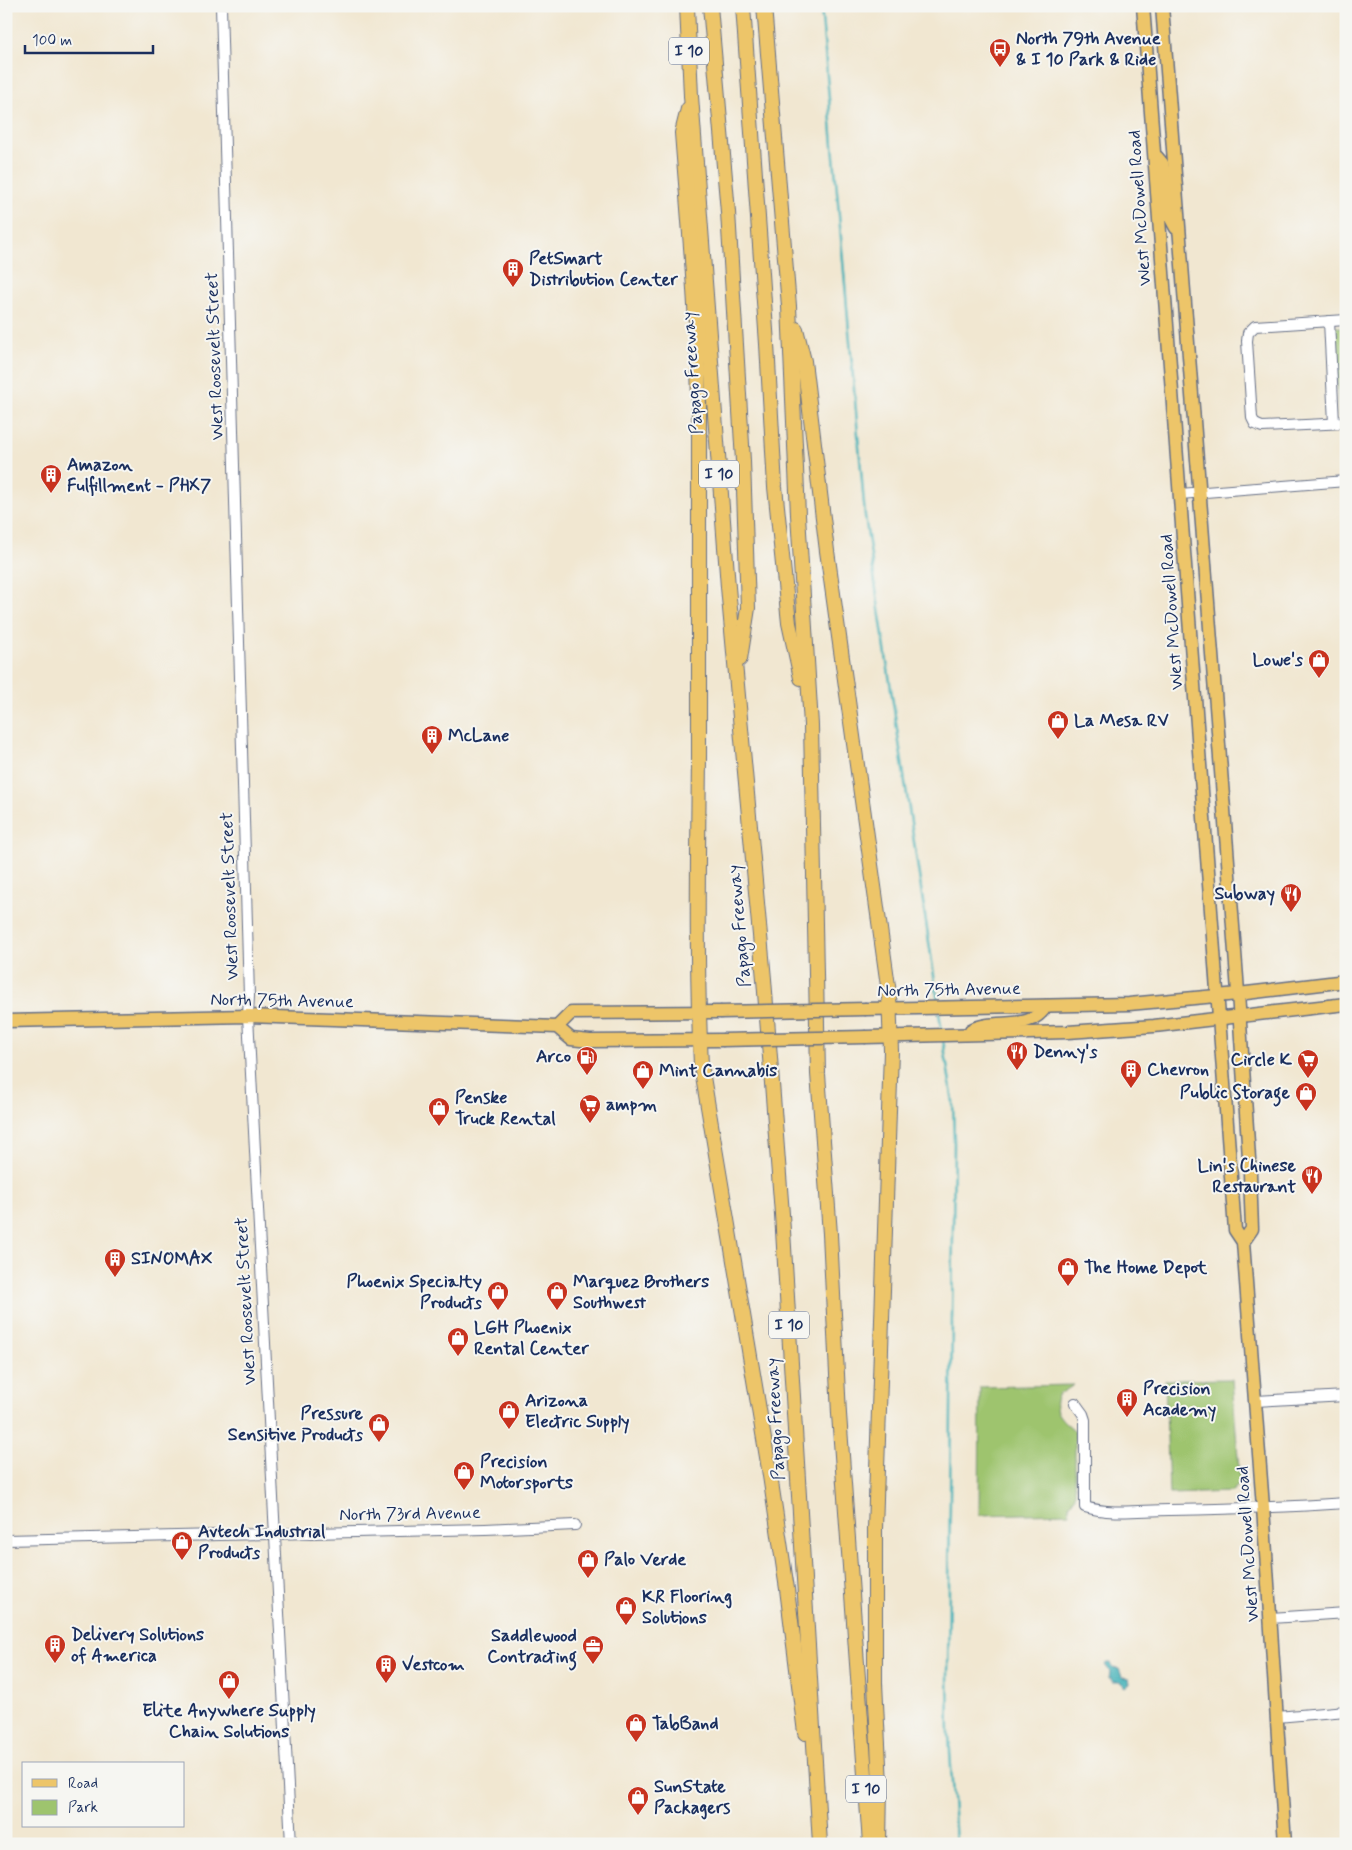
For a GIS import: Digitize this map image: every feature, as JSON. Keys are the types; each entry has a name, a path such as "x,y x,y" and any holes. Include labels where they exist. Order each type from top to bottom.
{"highway":[{"name":"Papago Freeway","path":"687,6 691,96 736,682 764,979 782,1214 819,1844"},
{"path":"710,6 728,212 740,391 748,608 736,682"},
{"path":"742,6 767,344 775,487 789,623 811,725"},
{"name":"I 10","path":"764,6 789,306 798,515 811,725 818,1074 830,1234 839,1414 870,1844"},
{"path":"691,96 682,133 699,391 698,1012 701,1066 769,1469 787,1589 819,1844"},
{"path":"789,306 804,361 826,551 890,993 875,1530 874,1683 880,1785 879,1844"}],"main road":[{"name":"West McDowell Road","path":"1143,6 1235,1230 1244,1242 1264,1507 1285,1844"},
{"name":"West McDowell Road","path":"1162,6 1250,1173 1252,1229 1244,1242"},
{"path":"1154,154 1162,163 1168,213 1178,232"},
{"path":"1163,281 1182,280"},
{"name":"North 75th Avenue","path":"557,1027 571,1013 1129,1004 1238,994 1346,981"},
{"name":"North 75th Avenue","path":"6,1021 248,1016 557,1027 571,1039 722,1040 1068,1032 1220,1019 1346,1004"},
{"path":"960,1034 979,1026 1024,1022 1040,1014 1046,1006"}],"street":[{"name":"West Roosevelt Street","path":"221,6 239,608 248,1016 291,1844"},
{"path":"1346,320 1255,326 1248,333 1247,341 1252,418 1255,424 1262,427 1346,423"},
{"path":"1329,321 1334,423"},
{"path":"1180,494 1346,481"},
{"path":"1256,1401 1346,1396"},
{"path":"1075,1402 1086,1420 1085,1507 1098,1511 1122,1511 1346,1503"},
{"name":"North 73rd Avenue","path":"6,1540 575,1525"},
{"path":"1270,1618 1346,1613"},
{"path":"1276,1717 1346,1712"}],"green space":[{"path":"1335,327 1346,327 1346,418 1339,418"},
{"path":"1232,1379 1240,1483 1232,1492 1169,1494 1165,1380"},
{"path":"1074,1385 1058,1395 1056,1401 1059,1416 1075,1431 1075,1496 1069,1505 1069,1513 979,1515 980,1387"}],"water":[{"path":"1111,1663 1113,1668 1119,1669 1122,1677 1129,1678 1130,1683 1125,1687 1119,1682 1112,1682 1112,1679 1109,1679 1110,1671 1105,1665"}],"waterway":[{"path":"821,6 865,516 938,1002"},
{"path":"939,1013 942,1032"},
{"path":"943,1040 953,1102 954,1143 948,1674 949,1736 956,1844"}],"place":[{"name":"North 79th Avenue & I 10 Park & Ride","path":"1000,68"},
{"name":"PetSmart Distribution Center","path":"513,288"},
{"name":"Amazon Fulfillment - PHX7","path":"51,494"},
{"name":"Lowe's","path":"1319,679"},
{"name":"La Mesa RV","path":"1058,740"},
{"name":"McLane","path":"432,755"},
{"name":"Subway","path":"1291,913"},
{"name":"Denny's","path":"1017,1071"},
{"name":"Arco","path":"587,1076"},
{"name":"Circle K","path":"1308,1079"},
{"name":"Chevron","path":"1131,1089"},
{"name":"Mint Cannabis","path":"643,1090"},
{"name":"Public Storage","path":"1306,1112"},
{"name":"ampm","path":"590,1124"},
{"name":"Penske Truck Rental","path":"439,1127"},
{"name":"Lin's Chinese Restaurant","path":"1312,1195"},
{"name":"SINOMAX","path":"115,1278"},
{"name":"The Home Depot","path":"1068,1287"},
{"name":"Phoenix Specialty Products","path":"498,1311"},
{"name":"Marquez Brothers Southwest","path":"557,1311"},
{"name":"LGH Phoenix Rental Center","path":"458,1357"},
{"name":"Precision Academy","path":"1127,1418"},
{"name":"Arizona Electric Supply","path":"509,1430"},
{"name":"Pressure Sensitive Products","path":"379,1443"},
{"name":"Precision Motorsports","path":"464,1491"},
{"name":"Avtech Industrial Products","path":"182,1561"},
{"name":"Palo Verde","path":"588,1579"},
{"name":"KR Flooring Solutions","path":"626,1626"},
{"name":"Delivery Solutions of America","path":"55,1664"},
{"name":"Saddlewood Contracting","path":"593,1665"},
{"name":"Vestcom","path":"386,1684"},
{"name":"Elite Anywhere Supply Chain Solutions","path":"229,1700"},
{"name":"TabBand","path":"636,1743"},
{"name":"SunState Packagers","path":"638,1816"}]}
